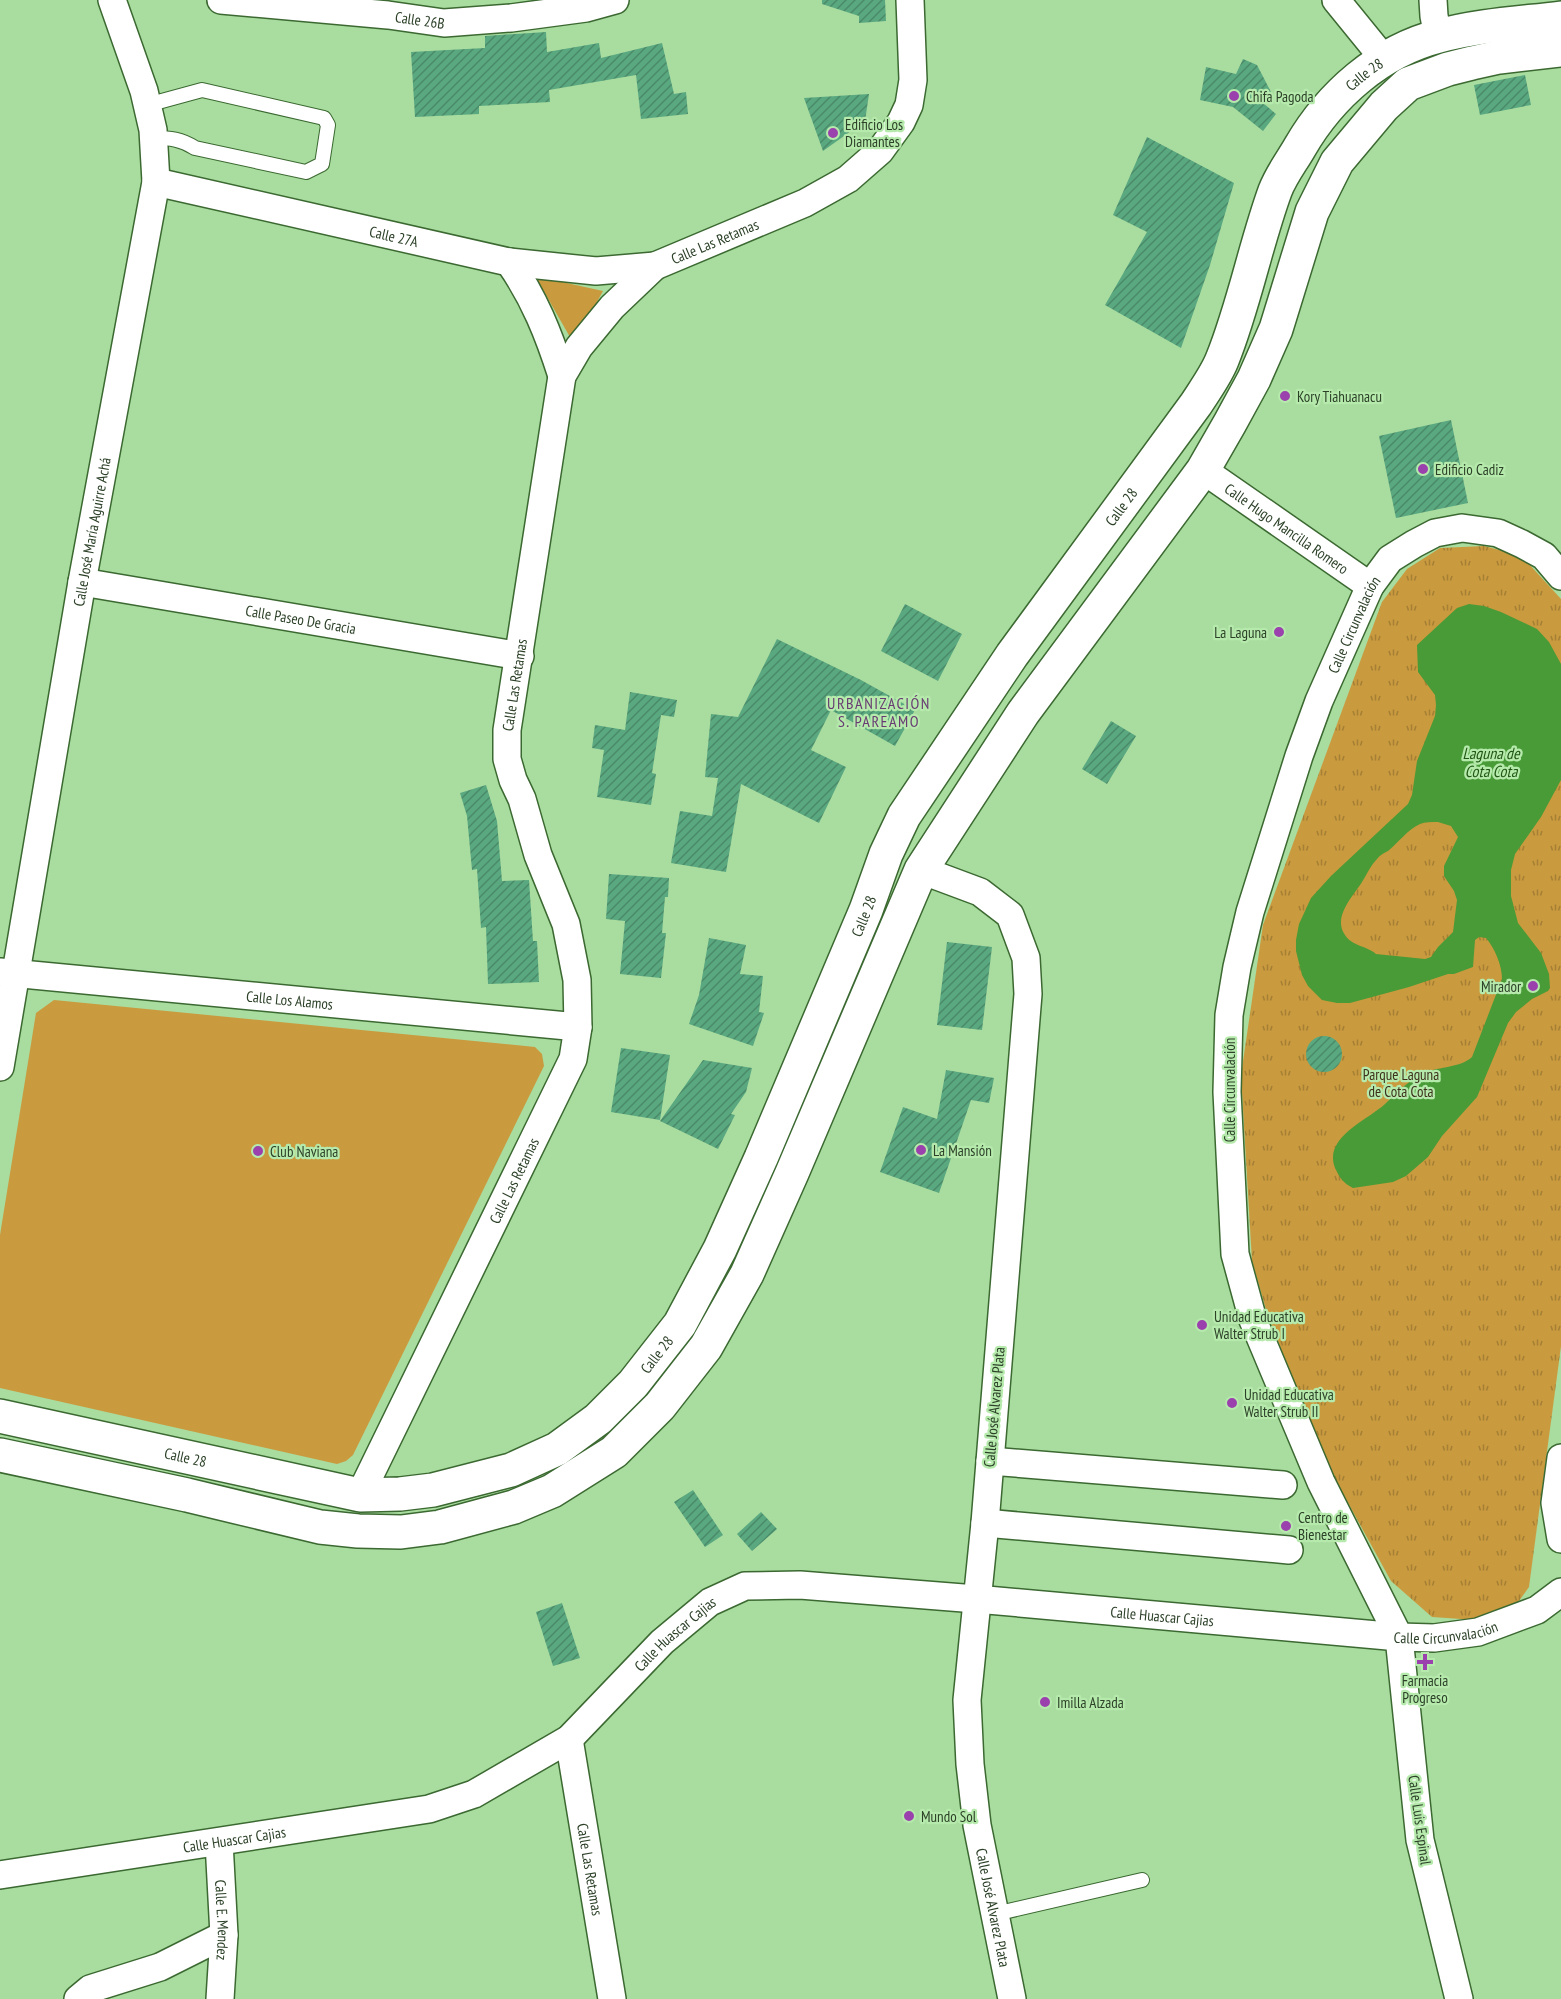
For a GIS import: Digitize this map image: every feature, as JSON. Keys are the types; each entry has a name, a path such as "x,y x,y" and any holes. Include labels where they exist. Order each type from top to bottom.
{"main road":[{"name":"Calle 28","path":"0,1416 360,1495 433,1490 512,1470 557,1449 598,1419 633,1384 680,1324 720,1249 761,1158 866,910 886,854 904,816 1012,655 1196,404 1221,362 1276,188 1306,135 1348,85 1384,59 1410,46 1438,36 1492,26 1561,18"},
{"path":"1438,36 1448,69"},
{"path":"0,1455 188,1495 320,1527 401,1532 440,1527 514,1507 552,1491 614,1452 660,1406 711,1338 747,1274 921,870 1023,713 1203,470 1230,423 1254,379 1276,329 1312,212 1337,162 1384,106 1408,84 1448,69 1499,57 1561,50"},
{"path":"1384,59 1408,84"},
{"path":"1196,404 1230,423"},
{"path":"886,854 921,870"},
{"path":"761,1158 792,1173"},
{"path":"633,1384 660,1406"},
{"path":"188,1495 195,1459"},
{"path":"358,1531 360,1495"}],"street":[{"name":"Calle 26B","path":"221,0 388,15 444,23 586,8 615,0"},
{"name":"Calle Las Retamas","path":"360,1495 573,1059 578,1027 577,980 566,924 538,855 507,759 507,730 562,376 579,346 612,306 655,266 805,203 848,179 880,151 901,122 909,105 913,80 910,0"},
{"path":"1336,0 1384,59"},
{"path":"1433,0 1438,36"},
{"name":"Calle José María Aguirre Achá","path":"0,1067 7,973 156,182 154,138 121,2"},
{"name":"Calle 27A","path":"156,182 509,262 596,271 655,266"},
{"path":"509,262 524,284 540,316 562,376"},
{"name":"Calle Hugo Mancilla Romero","path":"1203,470 1370,586"},
{"name":"Calle Circunvalación","path":"1561,576 1544,556 1522,544 1498,533 1461,528 1435,533 1414,544 1390,560 1370,586 1315,712 1250,912 1236,967 1229,1015 1227,1092 1235,1254 1253,1320 1322,1482 1400,1638 1434,1638 1478,1632 1537,1610 1561,1592"},
{"name":"Calle Paseo De Gracia","path":"82,582 520,656"},
{"name":"Calle José Alvarez Plata","path":"921,870 980,892 1010,915 1026,958 1028,994 985,1523 967,1700 970,1764 977,1825 1012,1999"},
{"name":"Calle Los Alamos","path":"7,973 578,1027"},
{"path":"1561,1458 1555,1503 1561,1539"},
{"path":"990,1461 1283,1485"},
{"path":"985,1523 1289,1550"},
{"name":"Calle Huascar Cajias","path":"0,1875 429,1809 474,1794 569,1739 662,1642 710,1602 745,1586 800,1585 1400,1638"},
{"name":"Calle Luis Espinal","path":"1400,1638 1420,1840 1459,1999"},
{"name":"Calle Las Retamas","path":"569,1739 612,1999"},
{"name":"Calle E. Mendez","path":"219,1842 224,1935 220,1999"},
{"path":"78,1999 90,1989 160,1967 224,1935"}],"lane":[{"path":"147,105 202,90 324,118 328,125 322,164 306,172 195,148 184,140 154,138"},
{"path":"995,1914 1142,1880"}],"green space":[{"path":"535,276 603,291 574,344"},
{"name":"Parque Laguna de Cota Cota","path":"1484,546 1507,552 1528,563 1561,599 1561,1346 1529,1587 1516,1605 1476,1620 1432,1617 1391,1581 1325,1461 1267,1313 1252,1261 1241,1075 1263,925 1382,602 1407,569 1440,548"},
{"name":"Club Naviana","path":"54,1000 535,1047 542,1054 544,1066 353,1455 346,1461 337,1464 0,1388 0,1235 36,1013"}],"water":[{"name":"Laguna de Cota Cota","path":"1469,604 1484,606 1537,629 1549,642 1561,664 1561,780 1541,817 1515,854 1511,870 1511,896 1518,923 1541,953 1549,974 1550,988 1516,1012 1508,1023 1477,1097 1442,1136 1428,1157 1406,1176 1393,1182 1353,1188 1342,1180 1335,1168 1333,1157 1335,1147 1341,1138 1412,1080 1425,1073 1462,1063 1472,1057 1502,979 1499,963 1492,947 1486,938 1479,937 1475,940 1473,967 1350,1003 1337,1003 1322,1000 1308,986 1302,975 1296,951 1299,924 1311,898 1331,876 1408,804 1412,795 1417,761 1435,716 1436,705 1435,695 1418,672 1417,645 1457,608","holes":["1438,822 1451,826 1458,837 1444,866 1444,876 1457,900 1453,932 1431,957 1425,959 1376,954 1348,939 1342,928 1343,914 1378,858 1420,824"]}],"building":[{"path":"822,0 885,0 886,21 859,23 859,16 822,4"},
{"path":"546,32 547,52 599,43 601,58 662,43 674,94 686,92 688,114 641,119 636,75 549,90 550,102 479,106 479,114 415,117 411,52 485,48 485,36"},
{"name":"Chifa Pagoda","path":"1243,59 1257,65 1271,92 1263,103 1276,114 1263,131 1233,107 1200,100 1206,67 1236,74"},
{"path":"1525,75 1531,105 1480,115 1474,85"},
{"name":"Edificio Los Diamantes","path":"869,94 865,121 823,151 804,98"},
{"path":"1147,137 1234,183 1210,265 1181,348 1105,305 1147,232 1113,215"},
{"name":"Edificio Cadiz","path":"1451,420 1468,503 1396,518 1379,436"},
{"path":"905,604 962,634 938,681 881,651"},
{"path":"777,639 861,680 915,710 895,746 831,710 811,750 846,767 819,823 741,784 726,872 671,863 680,811 712,816 718,778 705,777 711,714 738,717"},
{"path":"630,692 677,700 674,717 661,715 652,773 656,774 651,805 597,797 604,750 592,748 595,725 625,730"},
{"path":"1111,721 1136,736 1107,784 1082,769"},
{"path":"486,785 497,821 502,881 529,880 533,941 537,941 539,982 488,984 486,927 481,928 477,869 472,870 467,816 460,793"},
{"path":"609,874 669,878 662,933 666,933 661,978 620,974 625,921 606,919"},
{"path":"709,938 746,945 740,974 763,976 759,1012 764,1013 753,1046 689,1024 699,995"},
{"path":"947,942 992,947 982,1030 937,1025"},
{"path":"1324,1036 1337,1041 1342,1054 1337,1067 1324,1072 1311,1067 1306,1054 1311,1041"},
{"path":"621,1048 670,1055 660,1120 611,1112"},
{"path":"703,1060 752,1068 746,1092 731,1114 735,1115 718,1149 660,1121"},
{"name":"La Mansión","path":"946,1070 994,1078 989,1103 971,1100 939,1193 880,1172 903,1107 937,1119"},
{"path":"693,1490 723,1535 705,1547 674,1502"},
{"path":"761,1512 777,1529 752,1551 737,1534"},
{"path":"562,1603 580,1658 553,1666 536,1612"}],"place":[{"name":"Chifa Pagoda","path":"1234,96"},
{"name":"Edificio Los Diamantes","path":"833,133"},
{"name":"Kory Tiahuanacu","path":"1285,396"},
{"name":"Edificio Cadiz","path":"1423,469"},
{"name":"La Laguna","path":"1279,632"},
{"name":"Mirador","path":"1533,986"},
{"name":"La Mansión","path":"921,1150"},
{"name":"Club Naviana","path":"258,1151"},
{"name":"Unidad Educativa Walter Strub I","path":"1202,1325"},
{"name":"Unidad Educativa Walter Strub II","path":"1232,1403"},
{"name":"Centro de Bienestar","path":"1286,1526"},
{"name":"Farmacia Progreso","path":"1425,1662"},
{"name":"Imilla Alzada","path":"1045,1702"},
{"name":"Mundo Sol","path":"909,1816"}],"district":[{"name":"URBANIZACIÓN S. PAREAMO","path":"879,712"}]}
